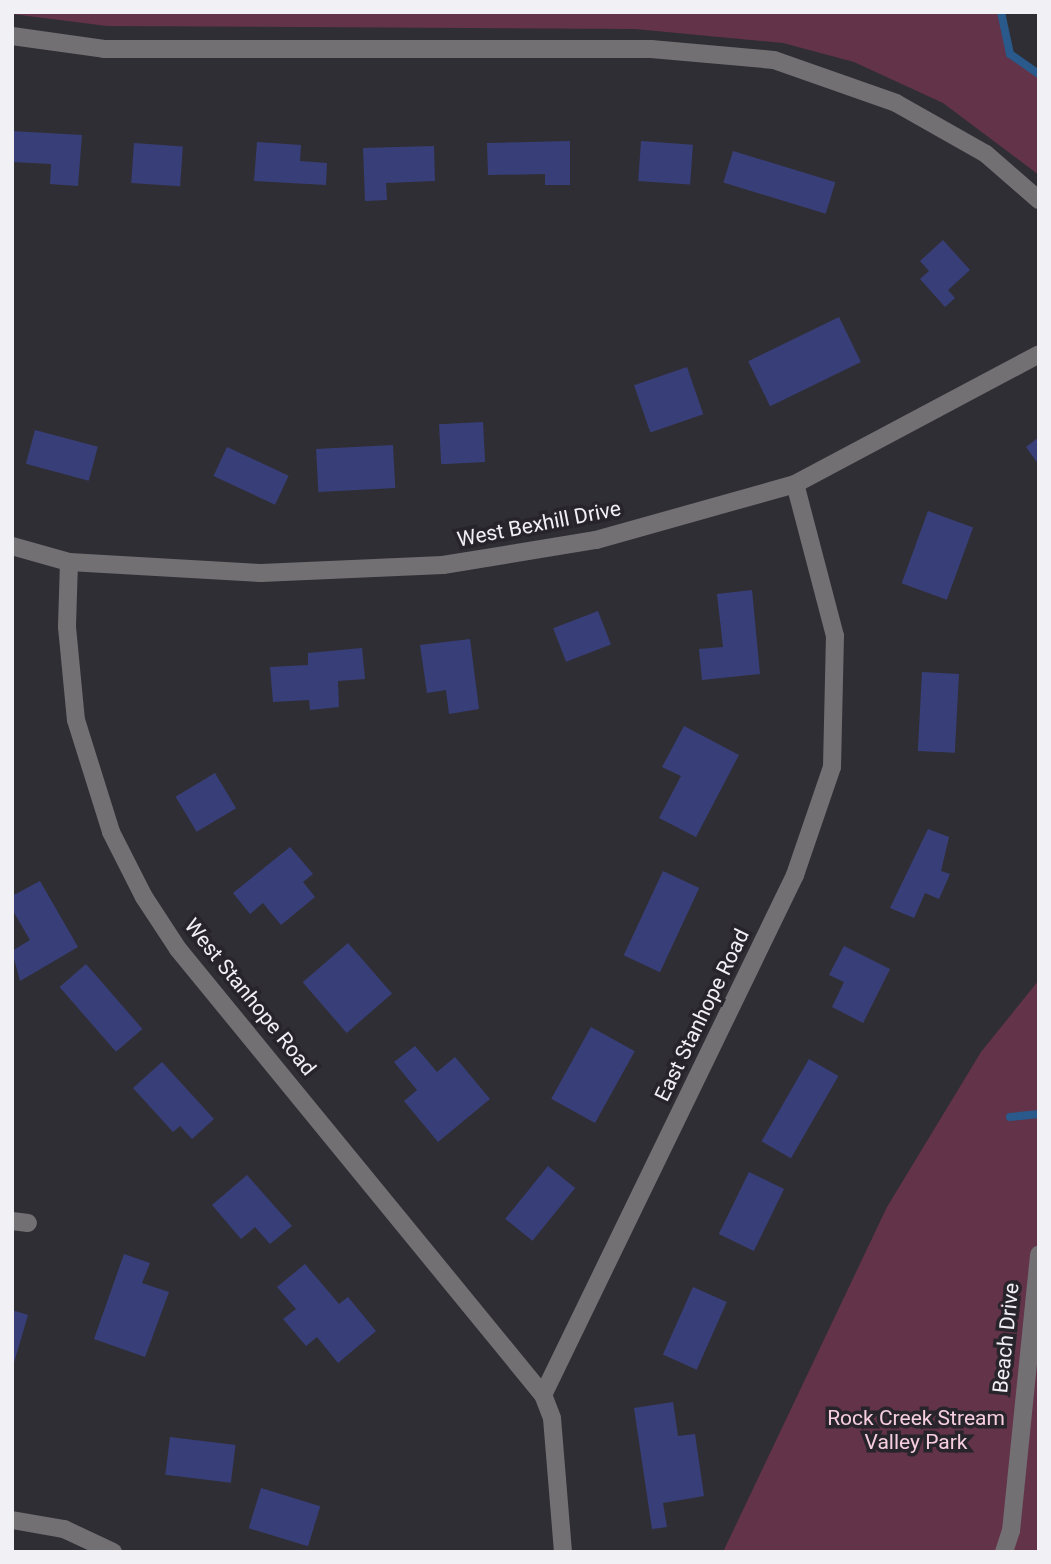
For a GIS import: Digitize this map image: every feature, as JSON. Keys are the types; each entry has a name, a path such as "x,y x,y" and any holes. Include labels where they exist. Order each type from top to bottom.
{"street":[{"path":"12,36 104,49 651,49 774,60 896,103 986,154 1039,200"},
{"name":"West Bexhill Drive","path":"12,546 69,562 261,573 443,565 596,540 795,484 1039,354"},
{"name":"East Stanhope Road","path":"543,1395 795,875 832,767 835,636 795,484"},
{"name":"West Stanhope Road","path":"69,562 67,627 76,720 111,832 144,897 178,949 543,1395"},
{"name":"Beach Drive","path":"1004,1552 1011,1531 1039,1254"},
{"path":"543,1395 552,1418 563,1552"},
{"path":"12,1520 64,1529 113,1552"}],"green space":[{"path":"1001,12 1010,54 1039,76 1039,175 943,103 854,62 783,43 635,29 107,26 12,14"},
{"name":"Rock Creek Stream Valley Park","path":"1039,980 1039,1552 723,1552 887,1207 981,1052"}],"building":[{"path":"12,131 82,135 78,186 50,184 51,164 12,162"},
{"path":"570,141 570,185 545,185 545,174 488,175 487,143"},
{"path":"641,141 693,145 690,185 638,181"},
{"path":"257,142 301,145 300,161 327,163 326,185 254,181"},
{"path":"134,143 183,146 180,186 131,183"},
{"path":"434,146 435,181 386,183 387,200 365,201 363,148"},
{"path":"733,151 835,182 826,214 723,183"},
{"path":"943,240 970,270 948,290 955,298 945,307 920,279 929,271 920,261"},
{"path":"839,317 861,362 770,406 748,361"},
{"path":"687,367 703,414 650,433 634,385"},
{"path":"483,422 485,462 441,464 439,424"},
{"path":"35,430 98,447 89,481 26,464"},
{"path":"1039,437 1039,465 1026,447"},
{"path":"393,445 395,488 318,492 316,449"},
{"path":"227,447 289,476 275,505 213,476"},
{"path":"928,511 973,527 947,600 902,583"},
{"path":"752,590 760,674 702,680 699,649 723,647 717,594"},
{"path":"598,611 611,645 566,662 553,628"},
{"path":"470,639 479,709 449,714 446,690 427,693 420,645"},
{"path":"362,648 365,679 338,681 339,707 310,710 309,700 273,702 270,667 308,665 308,653"},
{"path":"922,672 959,674 955,753 918,751"},
{"path":"684,726 739,755 696,837 659,818 681,776 662,767"},
{"path":"215,773 236,808 197,832 176,797"},
{"path":"928,829 949,837 941,871 950,874 939,899 925,893 914,918 890,908"},
{"path":"290,847 313,874 303,882 315,897 281,925 263,903 250,914 233,893"},
{"path":"663,871 699,888 660,972 624,955"},
{"path":"40,881 78,947 20,981 12,951 30,940 12,909 12,896"},
{"path":"348,943 392,994 347,1033 303,982"},
{"path":"844,946 890,969 863,1023 832,1007 844,982 829,975"},
{"path":"86,964 142,1029 116,1052 60,987"},
{"path":"591,1027 635,1051 595,1123 551,1099"},
{"path":"415,1046 437,1072 455,1057 490,1099 438,1142 404,1101 417,1090 394,1062"},
{"path":"809,1059 838,1076 791,1158 762,1141"},
{"path":"162,1062 214,1119 192,1139 180,1126 173,1132 133,1088"},
{"path":"548,1166 575,1188 532,1241 505,1219"},
{"path":"749,1172 784,1189 754,1251 719,1234"},
{"path":"247,1175 292,1226 270,1244 255,1227 241,1239 212,1205"},
{"path":"124,1254 150,1263 142,1283 169,1292 145,1357 94,1339"},
{"path":"305,1264 339,1304 348,1297 376,1331 338,1363 317,1337 306,1346 283,1319 296,1309 277,1287"},
{"path":"693,1287 727,1302 697,1370 663,1355"},
{"path":"12,1310 28,1315 13,1366 12,1366"},
{"path":"673,1402 678,1436 695,1434 704,1496 663,1503 667,1527 652,1529 634,1408"},
{"path":"170,1437 236,1445 231,1483 165,1475"},
{"path":"261,1488 320,1506 308,1546 249,1528"}],"waterway":[{"path":"1001,12 1010,54 1039,74"},
{"path":"1010,1117 1039,1114"}]}
